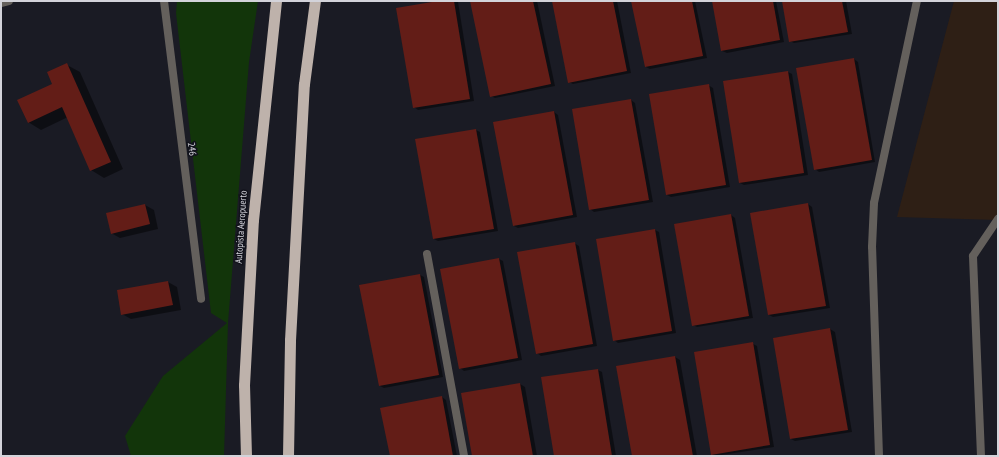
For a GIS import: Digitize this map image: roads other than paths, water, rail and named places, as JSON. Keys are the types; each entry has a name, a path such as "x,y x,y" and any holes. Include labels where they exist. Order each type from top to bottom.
{"highway":[{"name":"Autopista Aeropuerto","path":"246,456 244,385 253,220 276,1"},
{"path":"288,456 290,340 304,92 315,1"}],"street":[{"path":"1,3 9,1"},
{"name":"246","path":"164,1 201,299"},
{"path":"879,456 872,247 874,203 917,1"},
{"path":"982,456 973,256 998,219"},
{"path":"427,254 464,456"}]}
